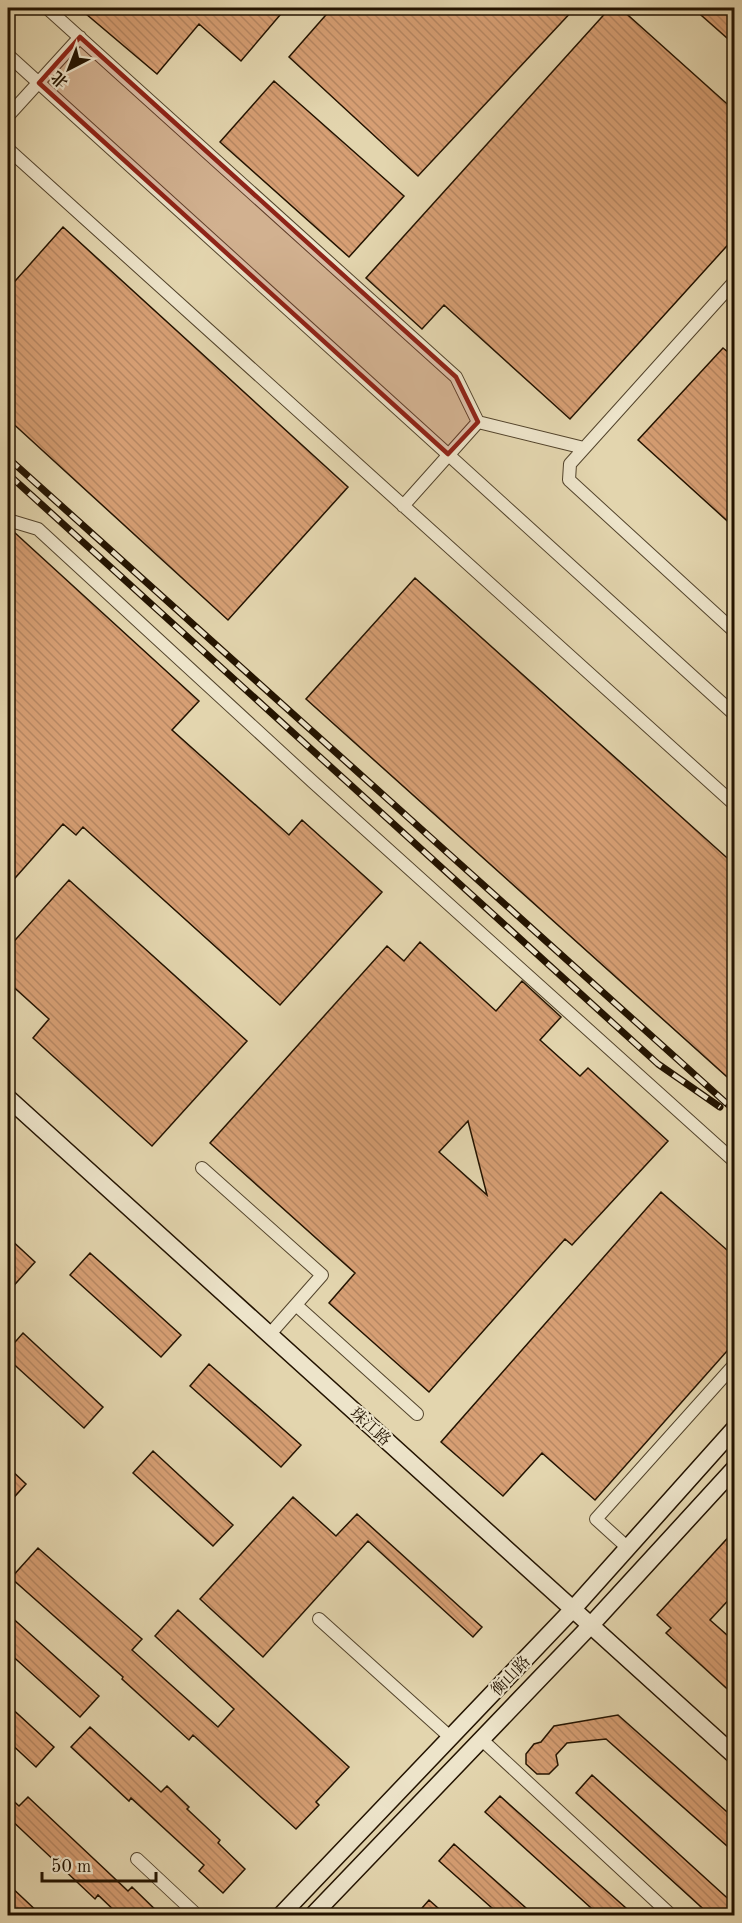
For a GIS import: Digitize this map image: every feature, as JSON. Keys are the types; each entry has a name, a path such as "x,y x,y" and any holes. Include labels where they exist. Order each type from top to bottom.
{"street":[{"path":"46,8 456,377 478,422"},
{"path":"8,116 80,38"},
{"path":"8,55 735,714"},
{"path":"8,149 735,804"},
{"path":"735,282 570,464 568,480 735,631"},
{"path":"478,422 584,448"},
{"path":"403,506 478,422"},
{"path":"8,520 38,529 313,782 735,1161"},
{"name":"珠江路","path":"8,1098 735,1755"},
{"path":"202,1168 322,1275 270,1334"},
{"path":"296,1305 417,1414"},
{"path":"628,1548 596,1519 735,1365"},
{"name":"衡山路","path":"280,1916 573,1609 735,1429"},
{"name":"衡山路","path":"312,1916 733,1474"},
{"path":"319,1619 450,1737"},
{"path":"481,1739 672,1916"},
{"path":"137,1859 198,1916"}],"highlighted area":[{"path":"80,37 456,377 478,422 448,454 39,83"}],"building":[{"path":"79,8 286,8 241,61 199,24 157,74"},
{"path":"332,8 575,8 418,176 289,57"},
{"path":"610,8 620,8 735,111 735,237 570,419 444,305 422,329 366,278"},
{"path":"693,8 735,8 735,45"},
{"path":"274,81 404,196 349,257 220,142"},
{"path":"63,227 348,487 228,620 8,419 8,289"},
{"path":"723,348 735,358 735,528 638,440"},
{"path":"14,532 199,701 172,730 289,835 302,820 382,892 280,1005 83,827 76,835 63,824 8,886 8,539"},
{"path":"415,578 735,865 735,1084 306,699"},
{"path":"69,880 247,1041 152,1146 33,1038 49,1019 8,982 8,948"},
{"path":"420,942 496,1011 522,981 561,1017 540,1040 580,1076 588,1068 668,1141 572,1245 565,1239 429,1392 329,1303 355,1273 210,1143 387,946 404,961","holes":["468,1121 487,1195 439,1152"]},
{"path":"661,1192 735,1257 735,1342 595,1500 542,1453 503,1496 441,1442"},
{"path":"8,1237 35,1262 8,1292"},
{"path":"90,1253 181,1335 161,1357 70,1275"},
{"path":"23,1333 103,1407 84,1428 8,1359 8,1350"},
{"path":"209,1364 301,1445 281,1467 190,1386"},
{"path":"153,1451 233,1525 213,1546 133,1473"},
{"path":"8,1467 26,1484 8,1504"},
{"path":"293,1497 336,1536 357,1514 482,1627 473,1637 368,1541 263,1657 200,1599"},
{"path":"735,1530 735,1593 710,1620 735,1642 735,1696 666,1633 671,1628 657,1615"},
{"path":"38,1548 142,1639 132,1650 218,1727 234,1709 155,1636 178,1610 349,1767 316,1802 319,1805 296,1829 193,1735 189,1740 122,1679 123,1677 11,1578"},
{"path":"8,1614 99,1696 80,1717 8,1652"},
{"path":"8,1705 54,1747 36,1767 8,1741"},
{"path":"618,1715 735,1819 735,1853 606,1739 567,1743 556,1755 558,1765 549,1774 537,1774 526,1764 526,1754 534,1744 541,1742 554,1726"},
{"path":"90,1727 161,1792 167,1786 189,1807 187,1809 220,1840 218,1843 245,1869 223,1893 199,1871 204,1865 131,1798 129,1801 71,1747"},
{"path":"592,1775 735,1905 735,1916 711,1916 576,1793"},
{"path":"8,1796 19,1806 28,1797 128,1891 132,1887 162,1916 120,1916 98,1895 95,1899 8,1817"},
{"path":"500,1796 635,1916 600,1916 485,1812"},
{"path":"454,1844 535,1916 501,1916 439,1861"},
{"path":"8,1884 42,1916 8,1916"},
{"path":"429,1900 447,1916 415,1916"}],"railway":[{"path":"8,458 734,1110"},
{"path":"8,474 658,1064 720,1107"}]}
